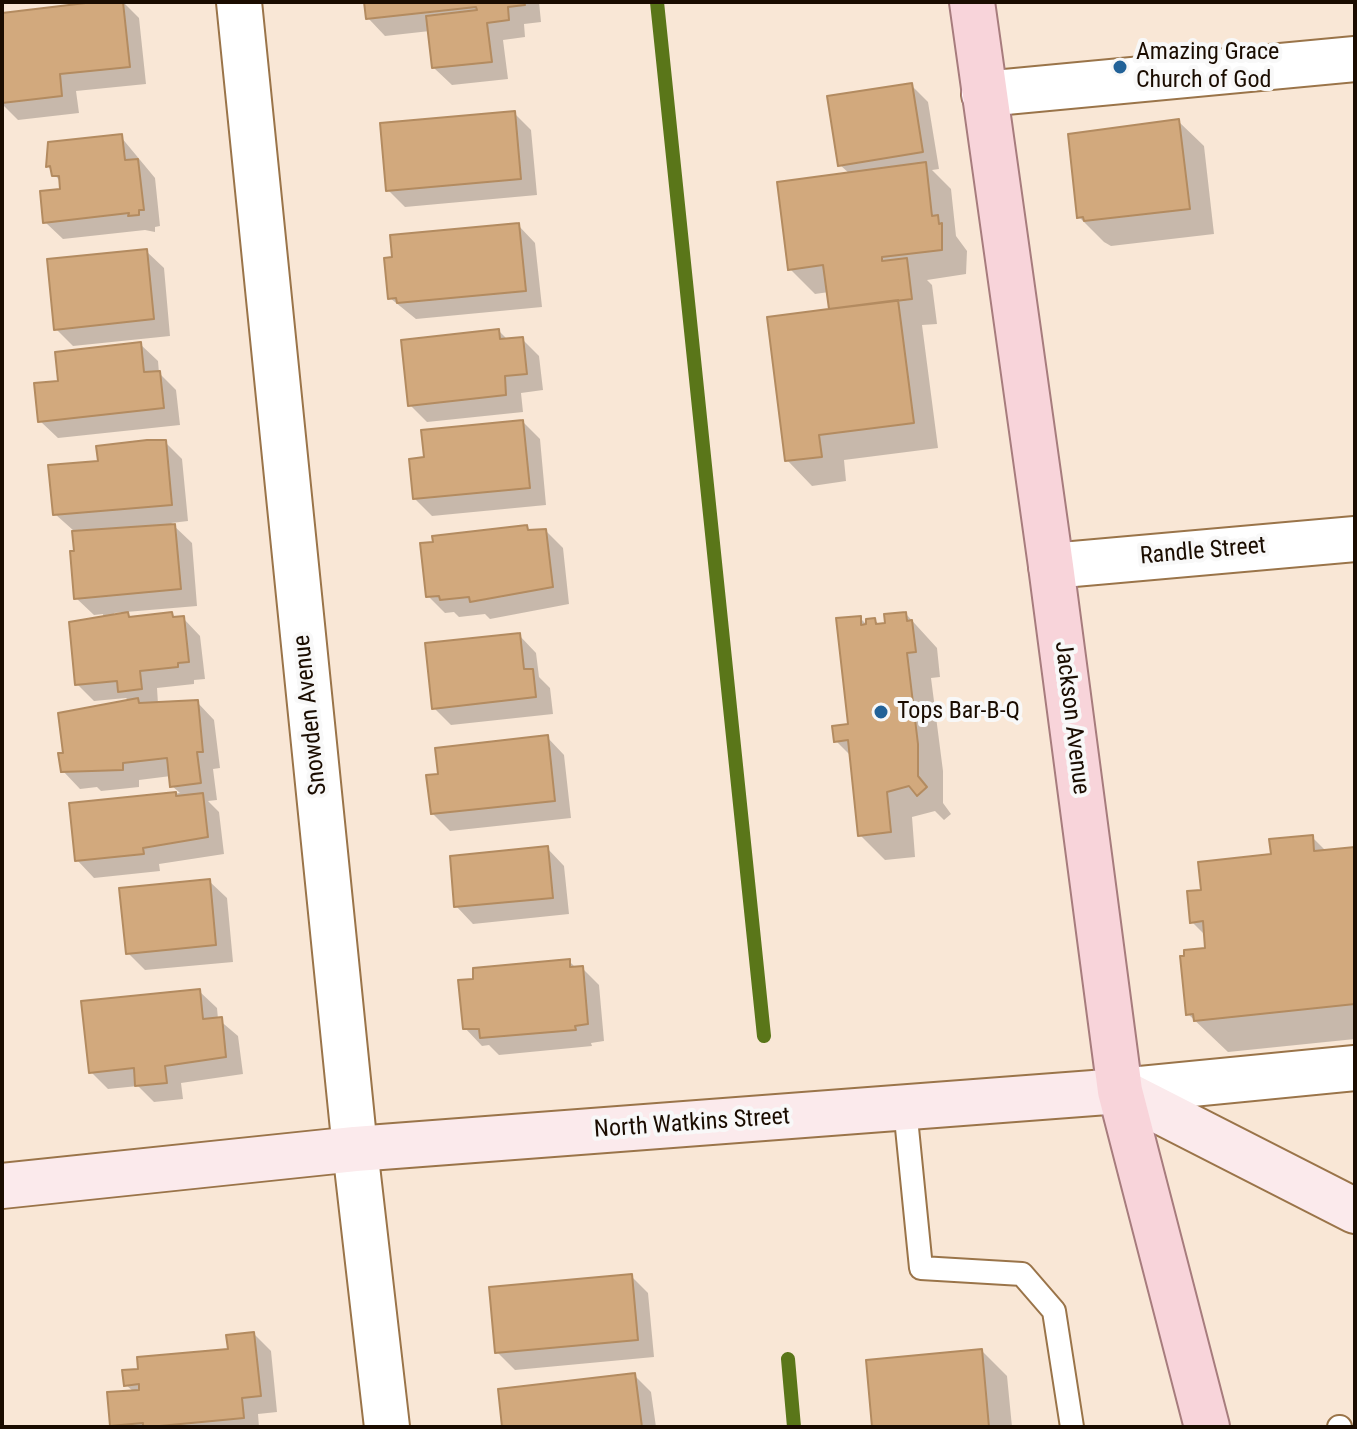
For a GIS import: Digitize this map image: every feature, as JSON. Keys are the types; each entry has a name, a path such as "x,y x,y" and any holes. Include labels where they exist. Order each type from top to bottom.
{"main road":[{"name":"Jackson Avenue","path":"972,2 1120,1091 1207,1427"},
{"name":"North Watkins Street","path":"2,1186 355,1149 1120,1091"},
{"path":"1120,1091 1355,1211"}],"street":[{"name":"Snowden Avenue","path":"239,2 355,1149 387,1427"},
{"path":"984,94 1355,59"},
{"name":"Randle Street","path":"1051,566 1355,539"},
{"path":"1120,1091 1355,1068"}],"lane":[{"path":"905,1108 921,1268 1022,1274 1054,1311 1072,1427"}],"building":[{"path":"94,2 123,2 130,67 60,74 62,96 2,103 2,13"},
{"path":"364,2 524,2 525,5 508,7 509,20 487,23 492,62 432,68 426,16 477,10 476,7 366,19"},
{"path":"912,83 923,152 838,166 827,96"},
{"path":"515,111 521,179 386,191 380,123"},
{"path":"1179,119 1190,209 1084,221 1083,217 1077,218 1068,134"},
{"path":"122,134 125,160 138,159 144,210 139,210 139,215 128,216 129,213 43,223 40,191 60,189 59,176 52,176 50,166 46,167 48,142"},
{"path":"926,162 932,216 938,215 939,224 942,223 942,250 882,257 882,261 907,258 912,299 829,309 823,265 788,270 777,182"},
{"path":"519,223 526,291 397,303 396,298 388,299 384,258 392,257 390,235"},
{"path":"147,249 154,319 54,330 47,259"},
{"path":"898,300 914,423 819,435 822,457 785,461 767,317"},
{"path":"499,329 500,339 523,337 527,374 505,376 506,395 408,406 401,340"},
{"path":"141,342 144,372 160,371 164,408 38,422 34,383 58,381 55,352"},
{"path":"523,420 530,488 413,499 409,459 424,457 421,430"},
{"path":"166,440 172,505 53,515 48,465 98,461 96,446"},
{"path":"175,524 181,589 74,599 70,551 74,551 72,531"},
{"path":"527,525 528,530 546,529 553,587 470,602 469,597 440,600 439,596 426,597 420,543 433,542 432,536"},
{"path":"128,612 129,617 172,612 173,617 184,616 189,662 178,663 178,667 140,671 142,689 118,692 117,681 75,685 69,622"},
{"name":"Tops Bar-B-Q","path":"906,612 907,621 912,620 916,652 907,653 918,744 918,776 927,787 917,796 909,786 887,792 891,832 858,836 848,740 834,742 832,726 848,724 836,618 861,616 861,625 866,624 866,619 875,618 876,624 885,623 884,614"},
{"path":"520,633 524,669 533,669 536,697 432,709 425,643"},
{"path":"138,698 139,703 198,700 203,752 197,752 201,783 170,787 167,758 123,763 123,770 61,772 58,753 63,753 58,713"},
{"path":"548,735 555,801 431,814 426,775 438,774 435,748"},
{"path":"176,792 176,796 203,793 208,837 143,848 144,854 75,861 69,803"},
{"path":"1313,835 1314,851 1355,847 1355,1004 1194,1021 1193,1014 1186,1015 1180,956 1184,956 1184,950 1205,948 1203,921 1190,923 1187,891 1201,890 1198,862 1271,854 1269,839"},
{"path":"548,846 553,898 454,907 450,856"},
{"path":"210,879 216,945 126,954 119,888"},
{"path":"570,959 570,967 583,966 588,1024 575,1026 576,1030 480,1038 479,1029 463,1029 458,980 473,979 473,968"},
{"path":"200,989 203,1019 222,1017 226,1057 165,1066 167,1083 135,1086 134,1068 89,1073 81,1001"},
{"path":"632,1274 638,1340 495,1353 489,1287"},
{"path":"254,1332 261,1396 242,1398 244,1418 149,1427 143,1427 143,1423 110,1426 107,1392 139,1390 139,1384 124,1386 122,1370 138,1369 137,1357 228,1349 226,1335"},
{"path":"982,1349 989,1427 872,1427 866,1360"},
{"path":"635,1373 642,1427 502,1427 498,1389"}],"waterway":[{"path":"657,2 764,1036"},
{"path":"788,1359 794,1427"}],"place":[{"name":"Amazing Grace Church of God","path":"1120,67"},
{"name":"Tops Bar-B-Q","path":"881,712"}]}
